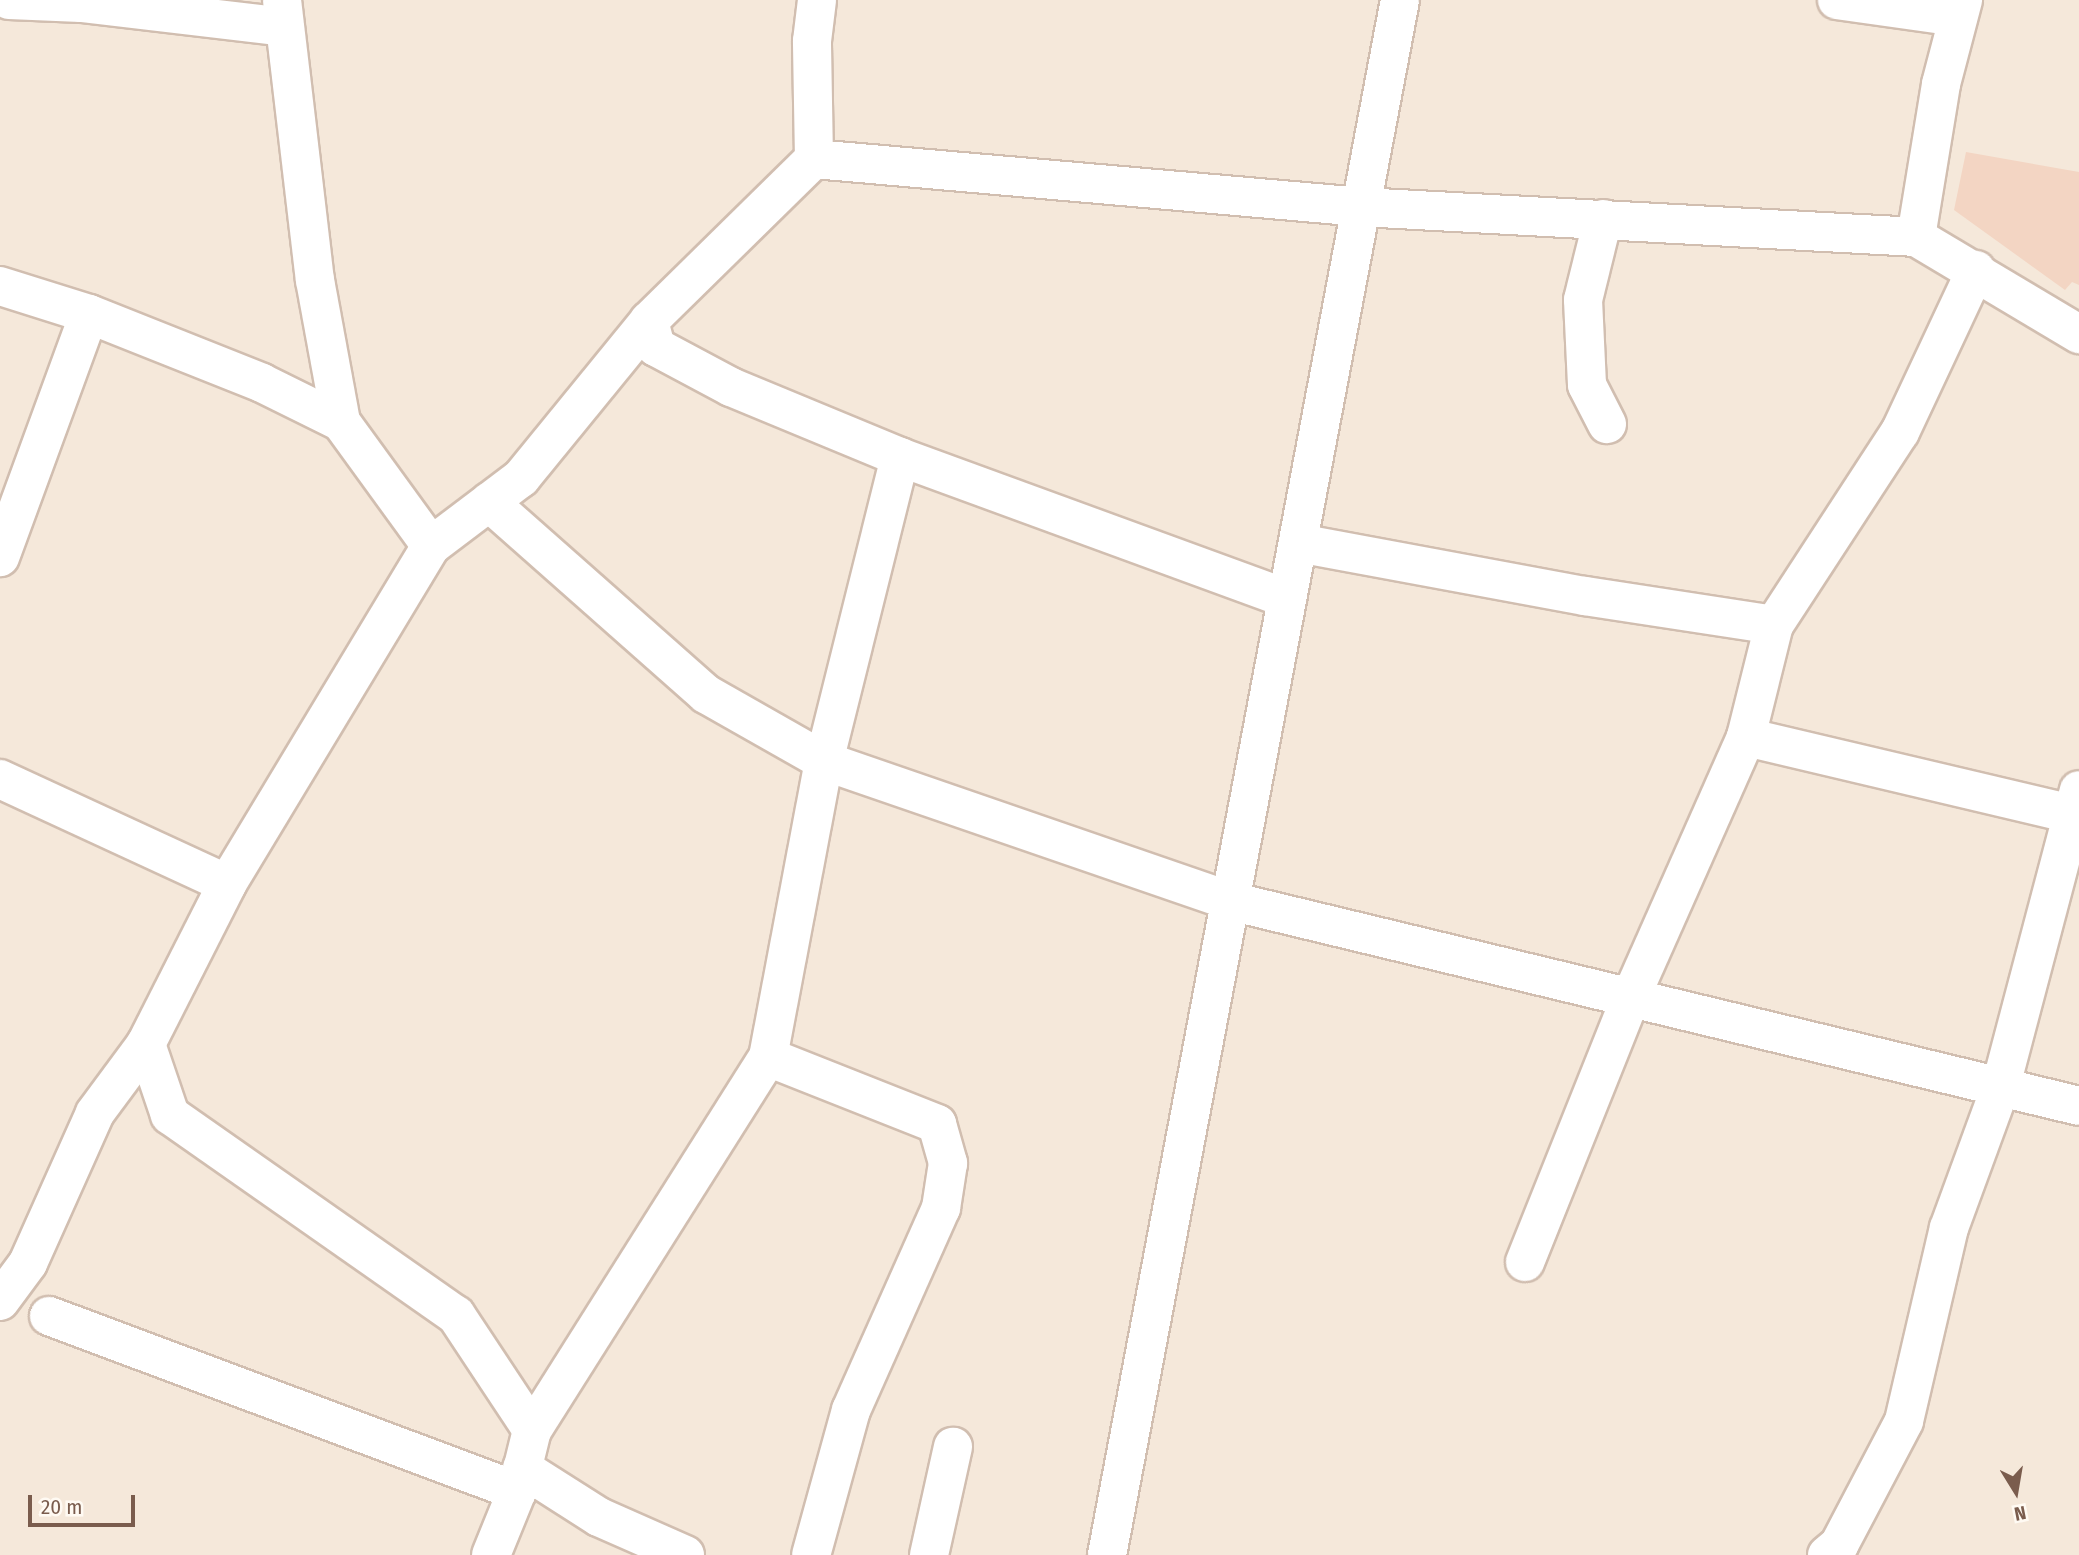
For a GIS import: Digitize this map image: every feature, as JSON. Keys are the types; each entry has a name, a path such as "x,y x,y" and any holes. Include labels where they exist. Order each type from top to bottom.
{"street":[{"path":"9,0 284,13 315,281 341,422 431,545"},
{"path":"0,1301 28,1263 95,1113 146,1044 227,884 431,545 521,478 649,321 814,159 812,41 817,0"},
{"path":"1107,1555 1400,0"},
{"path":"1837,0 1960,8 1941,84 1916,237"},
{"path":"814,159 1361,207 1916,237 1976,270 2079,334"},
{"path":"1603,219 1583,300 1587,385 1607,424"},
{"path":"1525,1262 1630,999 1746,737 1774,625 1899,432 1976,270"},
{"path":"0,286 89,314 262,383 341,422"},
{"path":"0,557 89,314"},
{"path":"649,321 656,347 699,370 900,457 1287,598"},
{"path":"491,1555 520,1479 532,1430 768,1057 824,761 900,457"},
{"path":"489,502 706,694 824,761 1230,901 2079,1106"},
{"path":"1298,542 1585,596 1774,625"},
{"path":"1746,737 2077,806 2000,1089 1949,1228 1904,1421 1839,1545 1827,1555"},
{"path":"0,779 227,884"},
{"path":"146,1044 170,1115 456,1315 532,1430"},
{"path":"768,1057 937,1125 948,1163 941,1208 851,1410 811,1555"},
{"path":"49,1316 520,1479 685,1555"},
{"path":"929,1555 953,1447"}],"shaded area":[{"path":"0,0 2079,0 2079,1555 0,1555"}],"building":[{"path":"1966,152 2079,172 2079,285 2072,282 2065,290 1954,210"}]}
